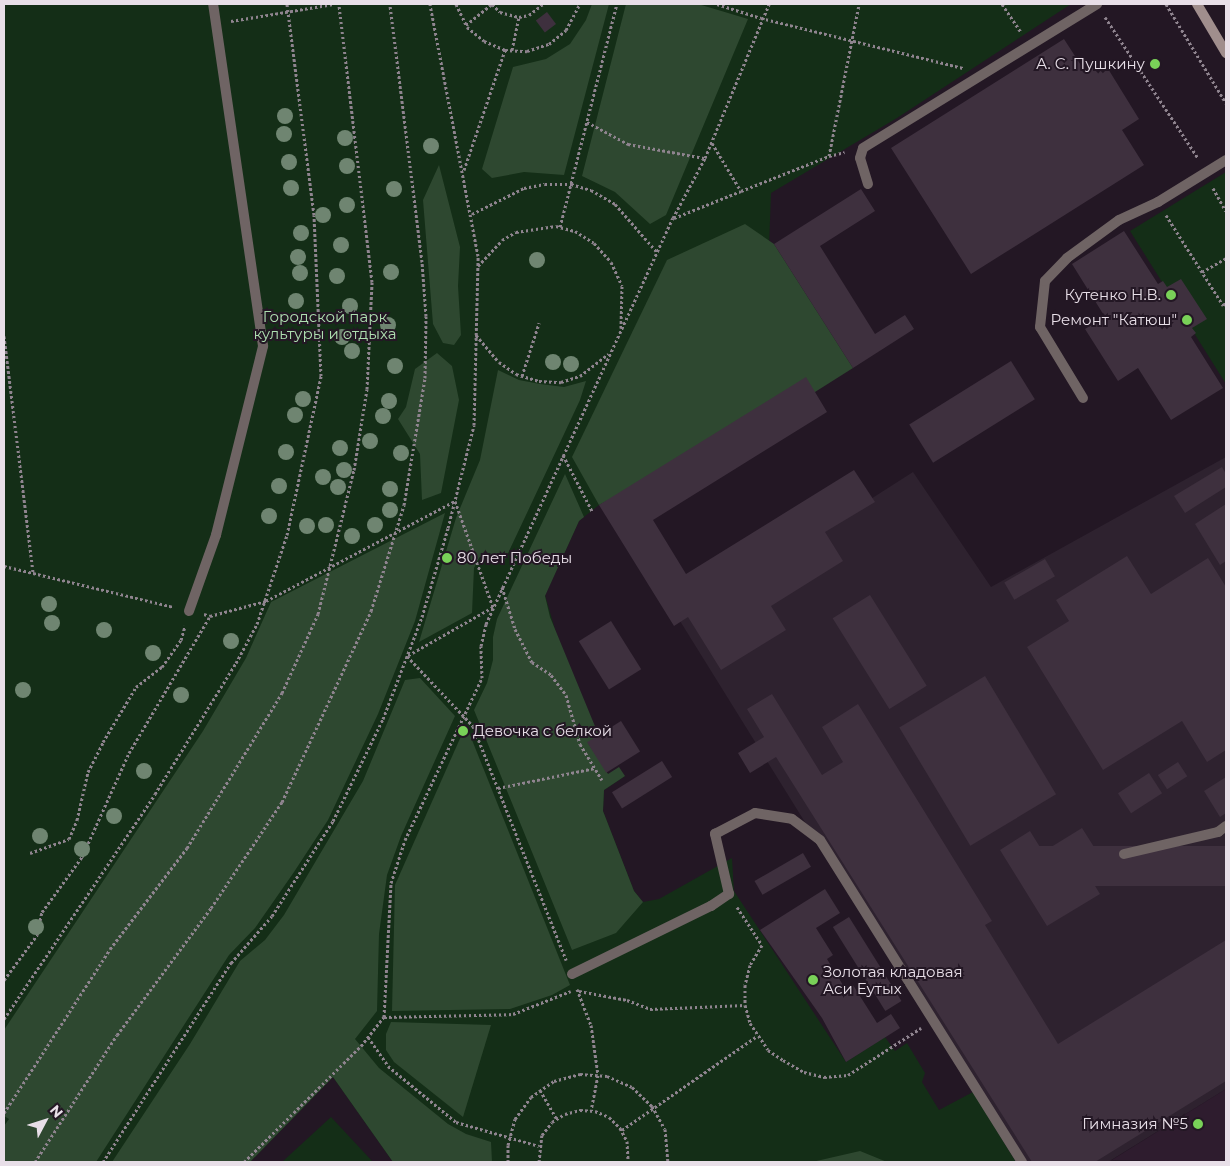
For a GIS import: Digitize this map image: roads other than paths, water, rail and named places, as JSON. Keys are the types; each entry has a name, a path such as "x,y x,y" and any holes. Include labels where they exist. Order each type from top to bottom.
{"main road":[{"path":"1197,4 1226,53"}],"lane":[{"path":"189,611 216,535 263,346 213,4"},
{"path":"868,184 860,158 863,148 1097,4"},
{"path":"1082,398 1040,327 1045,281 1067,258 1119,220 1158,202 1226,160"},
{"path":"572,974 711,906 729,894 715,834 755,813 792,819 820,840 1022,1162"},
{"path":"1124,854 1218,832 1226,826"}],"place":[{"name":"А. С. Пушкину","path":"1155,64"},
{"name":"Кутенко Н.В.","path":"1171,295"},
{"name":"Ремонт \"Катюш\"","path":"1187,320"},
{"name":"80 лет Победы","path":"447,558"},
{"name":"Девочка с белкой","path":"463,731"},
{"name":"Золотая кладовая Аси Еутых","path":"813,980"},
{"name":"Гимназия №5","path":"1198,1124"}],"park label":[{"name":"Городской парк культуры и отдыха","path":"325,324"}]}
